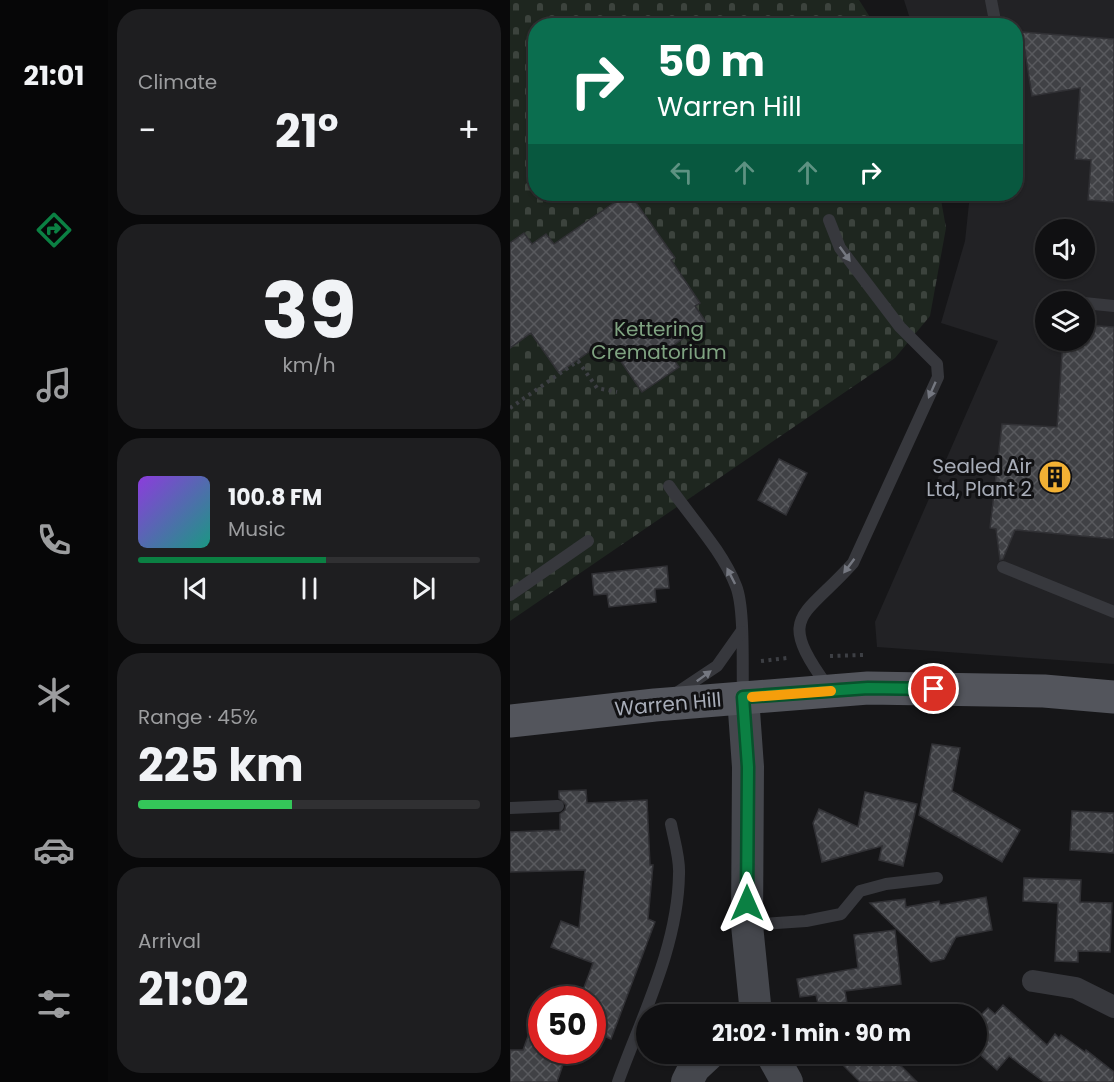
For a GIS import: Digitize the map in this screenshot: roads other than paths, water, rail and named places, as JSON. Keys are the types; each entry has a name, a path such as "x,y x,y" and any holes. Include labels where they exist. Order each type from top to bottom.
{"main road":[{"name":"Warren Hill","path":"510,722 655,705 868,688 1032,691 1114,697"},
{"path":"743,697 748,767 747,925 755,1004"},
{"path":"687,1082 698,1064"},
{"path":"777,1064 787,1082"}],"street":[{"path":"1033,981 1076,988 1112,1001"}],"lane":[{"path":"991,0 994,18"},
{"path":"829,220 840,248 900,327 937,364 938,377 853,563 831,587 809,605 799,622 799,640 802,648 830,691"},
{"path":"1095,304 1114,306"},
{"path":"669,486 727,567 737,587 743,697"},
{"path":"510,595 588,541"},
{"path":"1003,567 1114,612"},
{"path":"655,705 717,666 741,632"},
{"path":"510,808 558,806"},
{"path":"618,1082 661,966 675,917 680,872 671,824"},
{"path":"747,925 806,921 841,914 860,891 886,884 937,878"}],"place":[{"name":"Sealed Air Ltd, Plant 2","path":"1055,477"}],"park label":[{"name":"Kettering Crematorium","path":"659,340"}]}
